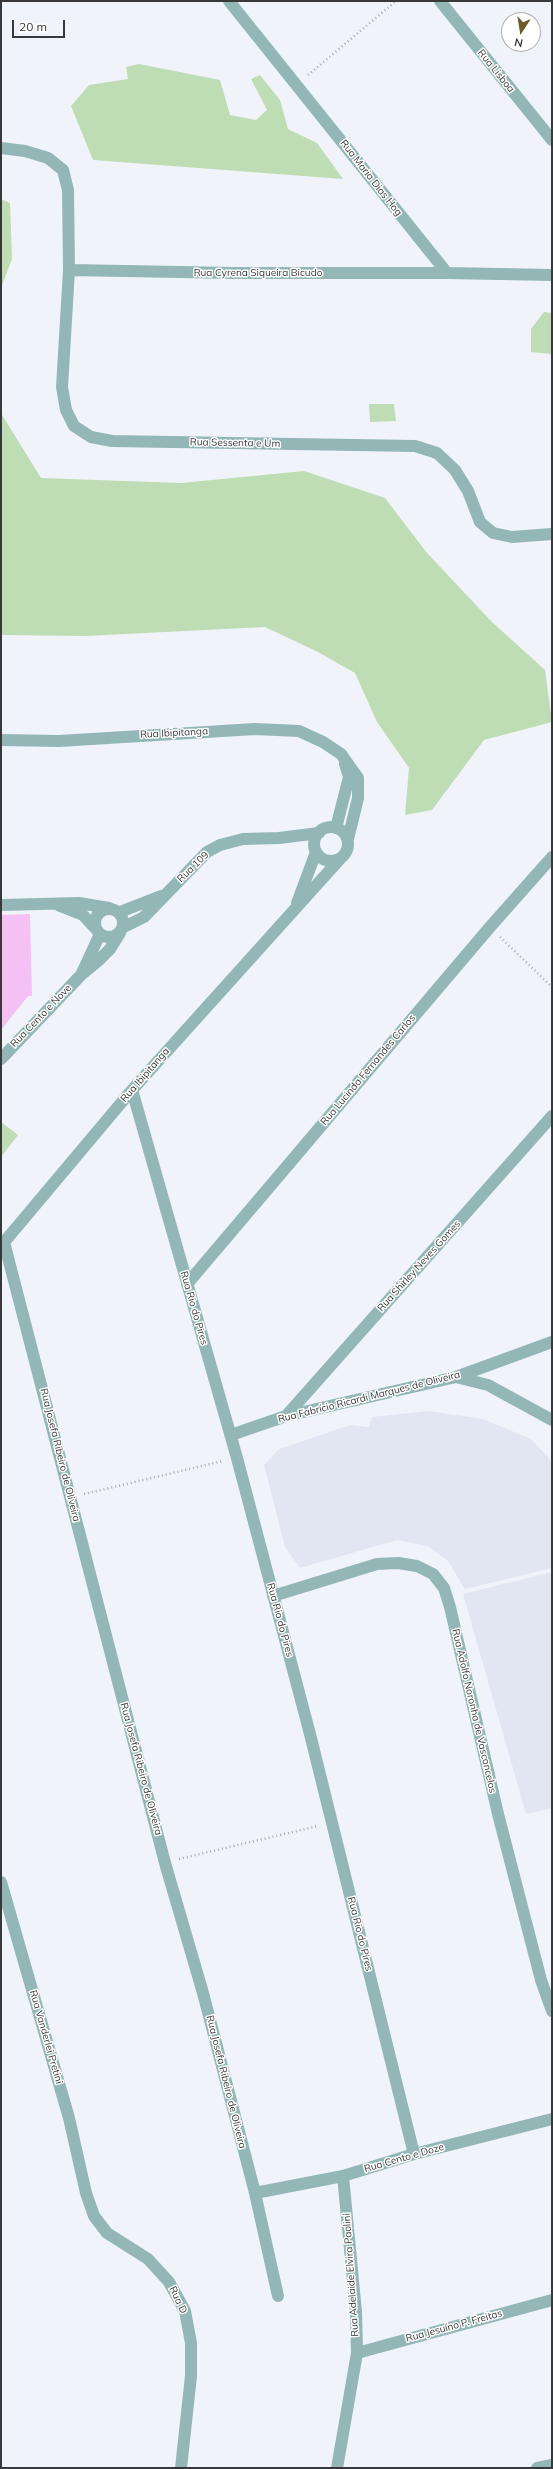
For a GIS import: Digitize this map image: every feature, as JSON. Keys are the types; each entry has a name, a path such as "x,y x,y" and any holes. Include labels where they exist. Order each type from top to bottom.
{"street":[{"name":"Rua Maria Dias Hog","path":"230,1 447,273"},
{"name":"Rua Lisboa","path":"440,1 551,135"},
{"path":"1,148 25,151 48,158 63,170 68,190 68,270"},
{"name":"Rua Cyrena Siqueira Bicudo","path":"68,270 234,274 447,273"},
{"name":"Rua Sessenta e Um","path":"68,270 62,387 66,410 74,426 86,433 112,441 415,446 437,453 455,470 468,491 480,522 493,533 512,537 552,534"},
{"path":"447,273 552,275"},
{"name":"Rua Ibipitanga","path":"1,740 59,742 255,728 299,731 324,742 341,754 358,778 358,798 348,840"},
{"path":"336,828 349,777 341,754"},
{"path":"325,828 336,828 345,834 348,840 347,850 340,859 335,861 324,860 315,850 315,839 318,833 325,828"},
{"name":"Rua 109","path":"121,931 144,917 207,852 220,845 243,839 279,838 318,833"},
{"name":"Rua 109","path":"279,838 315,850"},
{"name":"Rua Ibipitanga","path":"295,908 315,850"},
{"name":"Rua Lucinda Fernandes Carlos","path":"187,1284 490,927 552,857"},
{"name":"Rua Ibipitanga","path":"3,1244 132,1090 340,859"},
{"path":"82,974 98,931 94,921 97,914 102,910 114,910 166,894"},
{"path":"1,905 57,905 79,903 114,910 124,923 121,931 110,949 100,960 82,974"},
{"path":"57,905 83,915 106,937 114,937 121,931"},
{"name":"Rua Cento e Nove","path":"1,1059 82,974"},
{"name":"Rua Rio do Pires","path":"132,1090 237,1458 332,1823 414,2154"},
{"name":"Rua Shirley Neves Gomes","path":"286,1416 552,1116"},
{"name":"Rua Josefa Ribeiro de Oliveira","path":"3,1244 165,1862 203,1993 255,2193 278,2296"},
{"name":"Rua Fabrício Ricardi Marques de Oliveira","path":"231,1436 286,1416 456,1376 552,1342"},
{"path":"456,1376 488,1385 552,1420"},
{"name":"Rua Adolfo Noronha de Vasconcelos","path":"273,1596 377,1564 398,1563 417,1566 433,1574 444,1588 450,1607 502,1829 541,1980 552,2011"},
{"name":"Rua Vanderlei Pretini","path":"1,1882 69,2118 86,2193"},
{"name":"Rua Cento e Doze","path":"255,2193 343,2176 414,2154 552,2119"},
{"name":"Rua Adelaide Elvira Paolini","path":"337,2468 356,2353 356,2312 343,2176"},
{"name":"Rua D","path":"86,2193 94,2216 107,2233 148,2259 169,2282 184,2311 191,2343 191,2376 181,2468"},
{"name":"Rua Jesuíno P. Freitas","path":"356,2353 552,2300"},
{"path":"536,2468 552,2465"}],"path":[{"path":"296,84 396,1"},
{"path":"490,927 552,987"},
{"path":"70,1497 237,1458"},
{"path":"165,1862 332,1823"}],"shaded area":[{"path":"428,1411 483,1419 531,1439 549,1458 552,1464 552,1568 465,1589 448,1561 428,1546 397,1540 300,1568 285,1547 264,1465 279,1449 350,1425 369,1427 372,1417"},
{"path":"552,1572 552,1808 526,1814 463,1594"}],"green space":[{"path":"139,64 220,80 230,115 256,120 267,110 251,79 260,75 280,100 288,129 317,143 343,179 93,160 71,106 89,85 128,79 126,67"},
{"path":"1,199 10,203 12,259 1,288"},
{"path":"544,312 552,313 552,354 531,352 531,329"},
{"path":"369,404 394,404 396,421 370,422"},
{"path":"1,413 41,478 181,483 304,471 385,498 427,553 492,622 545,670 552,722 484,740 432,810 405,815 409,768 377,722 355,673 316,651 265,627 85,636 1,635"},
{"path":"1,1122 18,1135 1,1157"}],"building":[{"path":"30,914 32,996 28,996 1,1030 1,915"}]}
